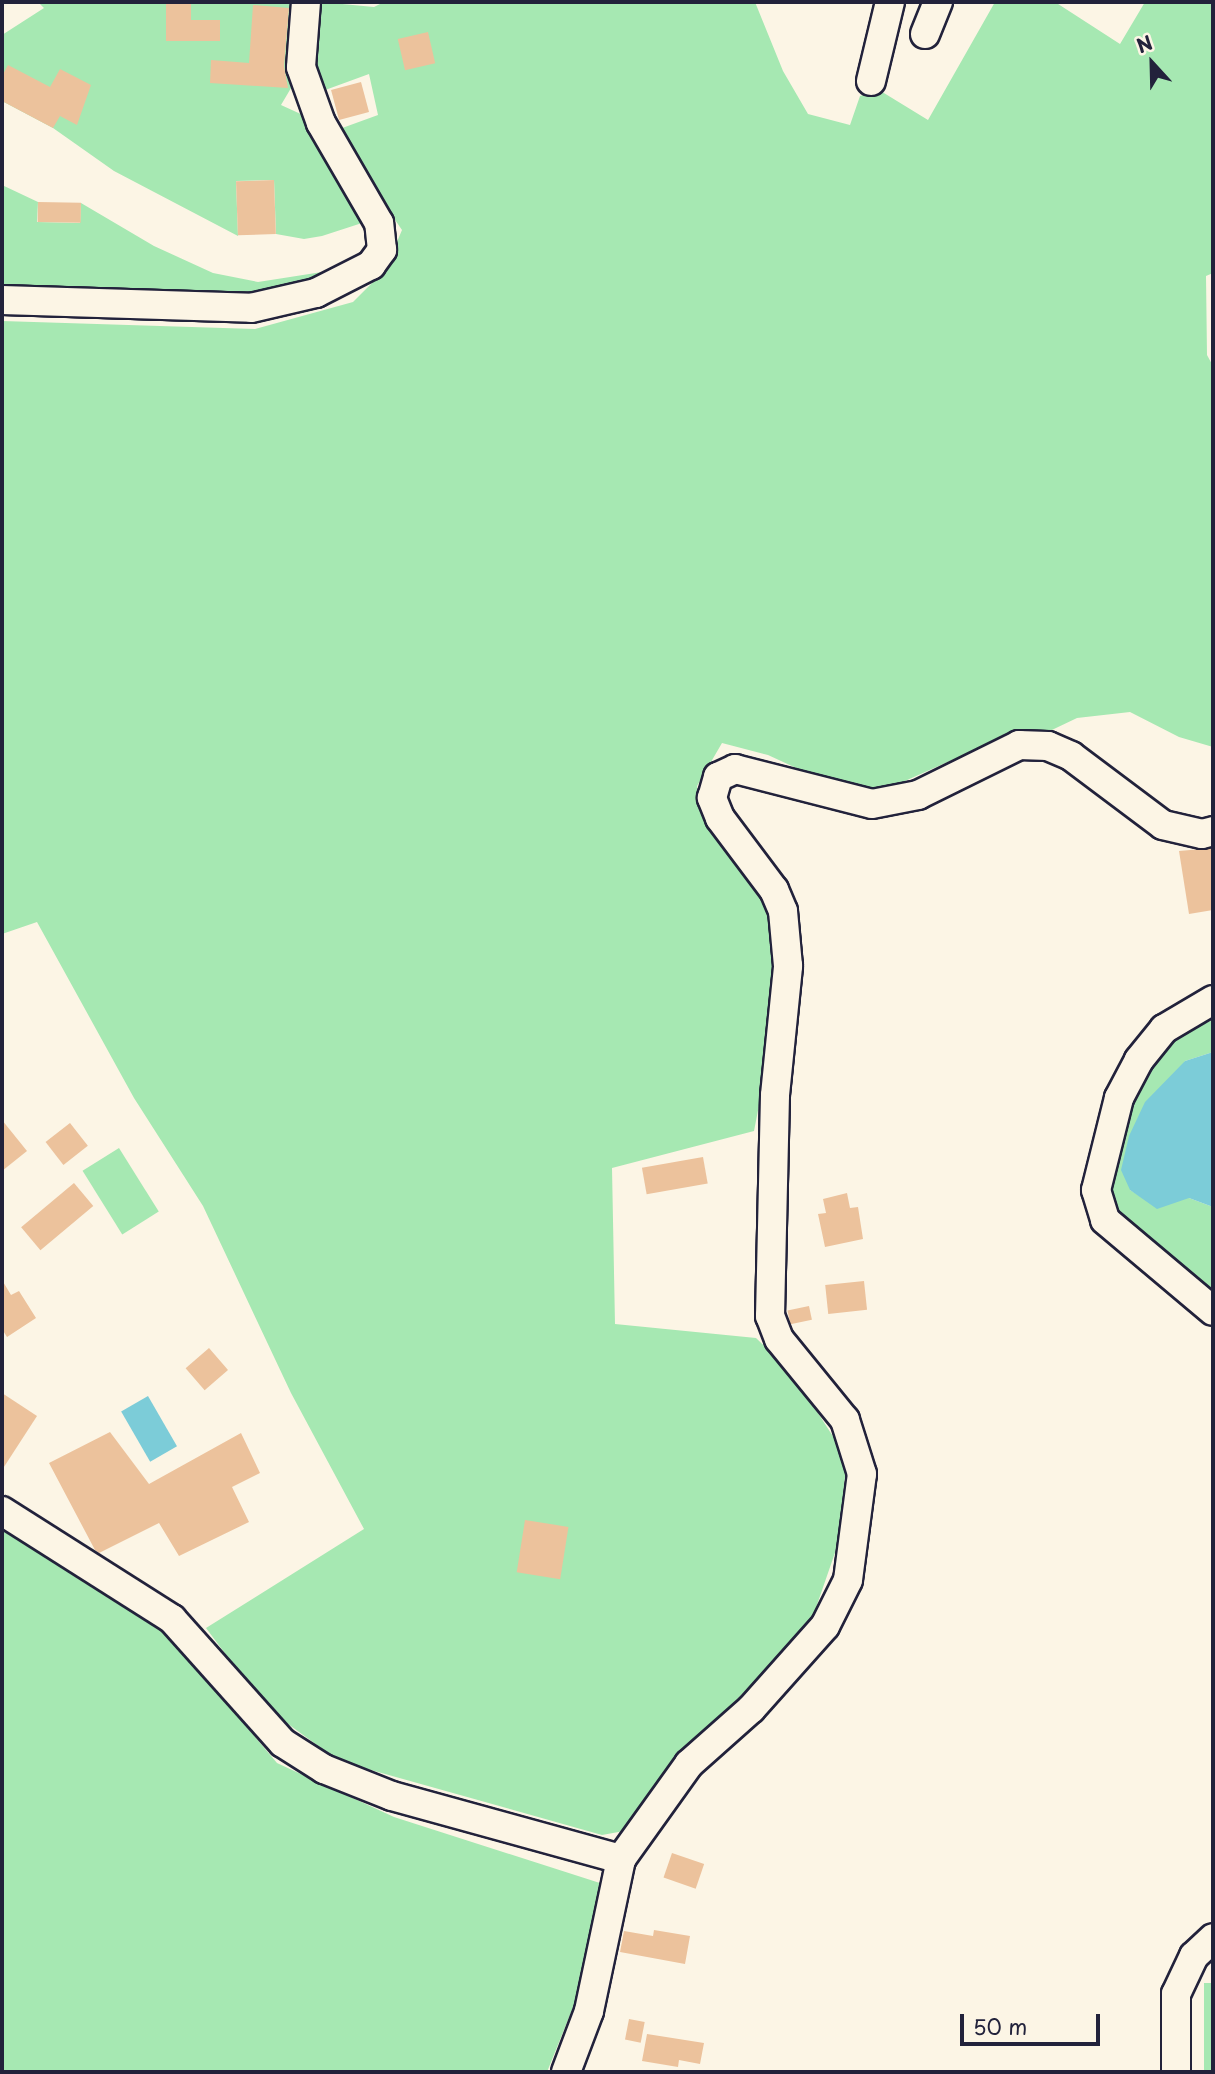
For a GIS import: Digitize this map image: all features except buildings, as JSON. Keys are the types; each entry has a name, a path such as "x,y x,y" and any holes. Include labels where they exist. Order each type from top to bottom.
{"street":[{"path":"2,300 251,307 316,293 371,265 382,250 379,223 321,123 301,67 306,2"},
{"path":"871,81 890,2"},
{"path":"925,34 938,2"},
{"path":"566,2072 589,2011 621,1858 689,1764 751,1709 825,1626 848,1580 862,1474 845,1420 779,1339 771,1316 775,1095 788,966 783,911 774,890 720,818 712,797 718,777 735,769 872,804 918,795 1019,745 1048,746 1071,756 1163,825 1202,834 1213,831"},
{"path":"1213,1000 1164,1029 1139,1060 1119,1098 1096,1190 1105,1220 1213,1311"},
{"path":"2,1511 172,1619 283,1743 324,1769 392,1796 621,1858"},
{"path":"1176,2072 1176,1994 1194,1956 1213,1938"}],"green space":[{"path":"38,2 300,2 294,83 281,105 316,121 368,213 362,223 304,239 276,234 274,180 236,181 238,236 114,171 53,128 2,101 2,35 44,8"},
{"path":"321,2 374,7 384,2 755,2 783,71 808,114 850,125 860,96 879,90 928,120 995,2 1055,2 1120,44 1145,2 1213,2 1213,273 1206,276 1207,355 1213,366 1213,747 1179,737 1130,712 1077,718 1033,739 970,752 887,789 857,796 768,755 722,743 697,786 700,805 766,904 775,963 761,1095 754,1131 612,1168 615,1324 756,1338 792,1373 847,1458 838,1544 810,1625 685,1752 624,1831 602,1835 339,1761 266,1708 206,1628 364,1529 291,1393 203,1206 134,1098 37,922 2,934 2,321 255,329 353,302 385,270 402,230 334,131 378,115 369,74 317,93 312,70"},
{"path":"2,185 38,202 37,222 80,223 81,203 154,246 213,273 258,282 354,267 263,292 155,296 2,284"},
{"path":"1213,1020 1213,1052 1185,1061 1130,1190 1140,1196 1189,1198 1213,1207 1213,1298 1114,1216 1107,1194 1128,1096 1173,1037"},
{"path":"119,1148 159,1212 122,1234 83,1171"},
{"path":"2,1530 170,1636 277,1763 394,1817 603,1884 582,1985 547,2072 2,2072"},
{"path":"1204,1983 1213,1983 1213,2072 1204,2072"}],"water":[{"path":"1213,1052 1213,1207 1189,1198 1157,1209 1130,1190 1121,1170 1129,1136 1145,1102 1185,1061"},
{"path":"148,1396 177,1446 150,1462 121,1412"}]}
